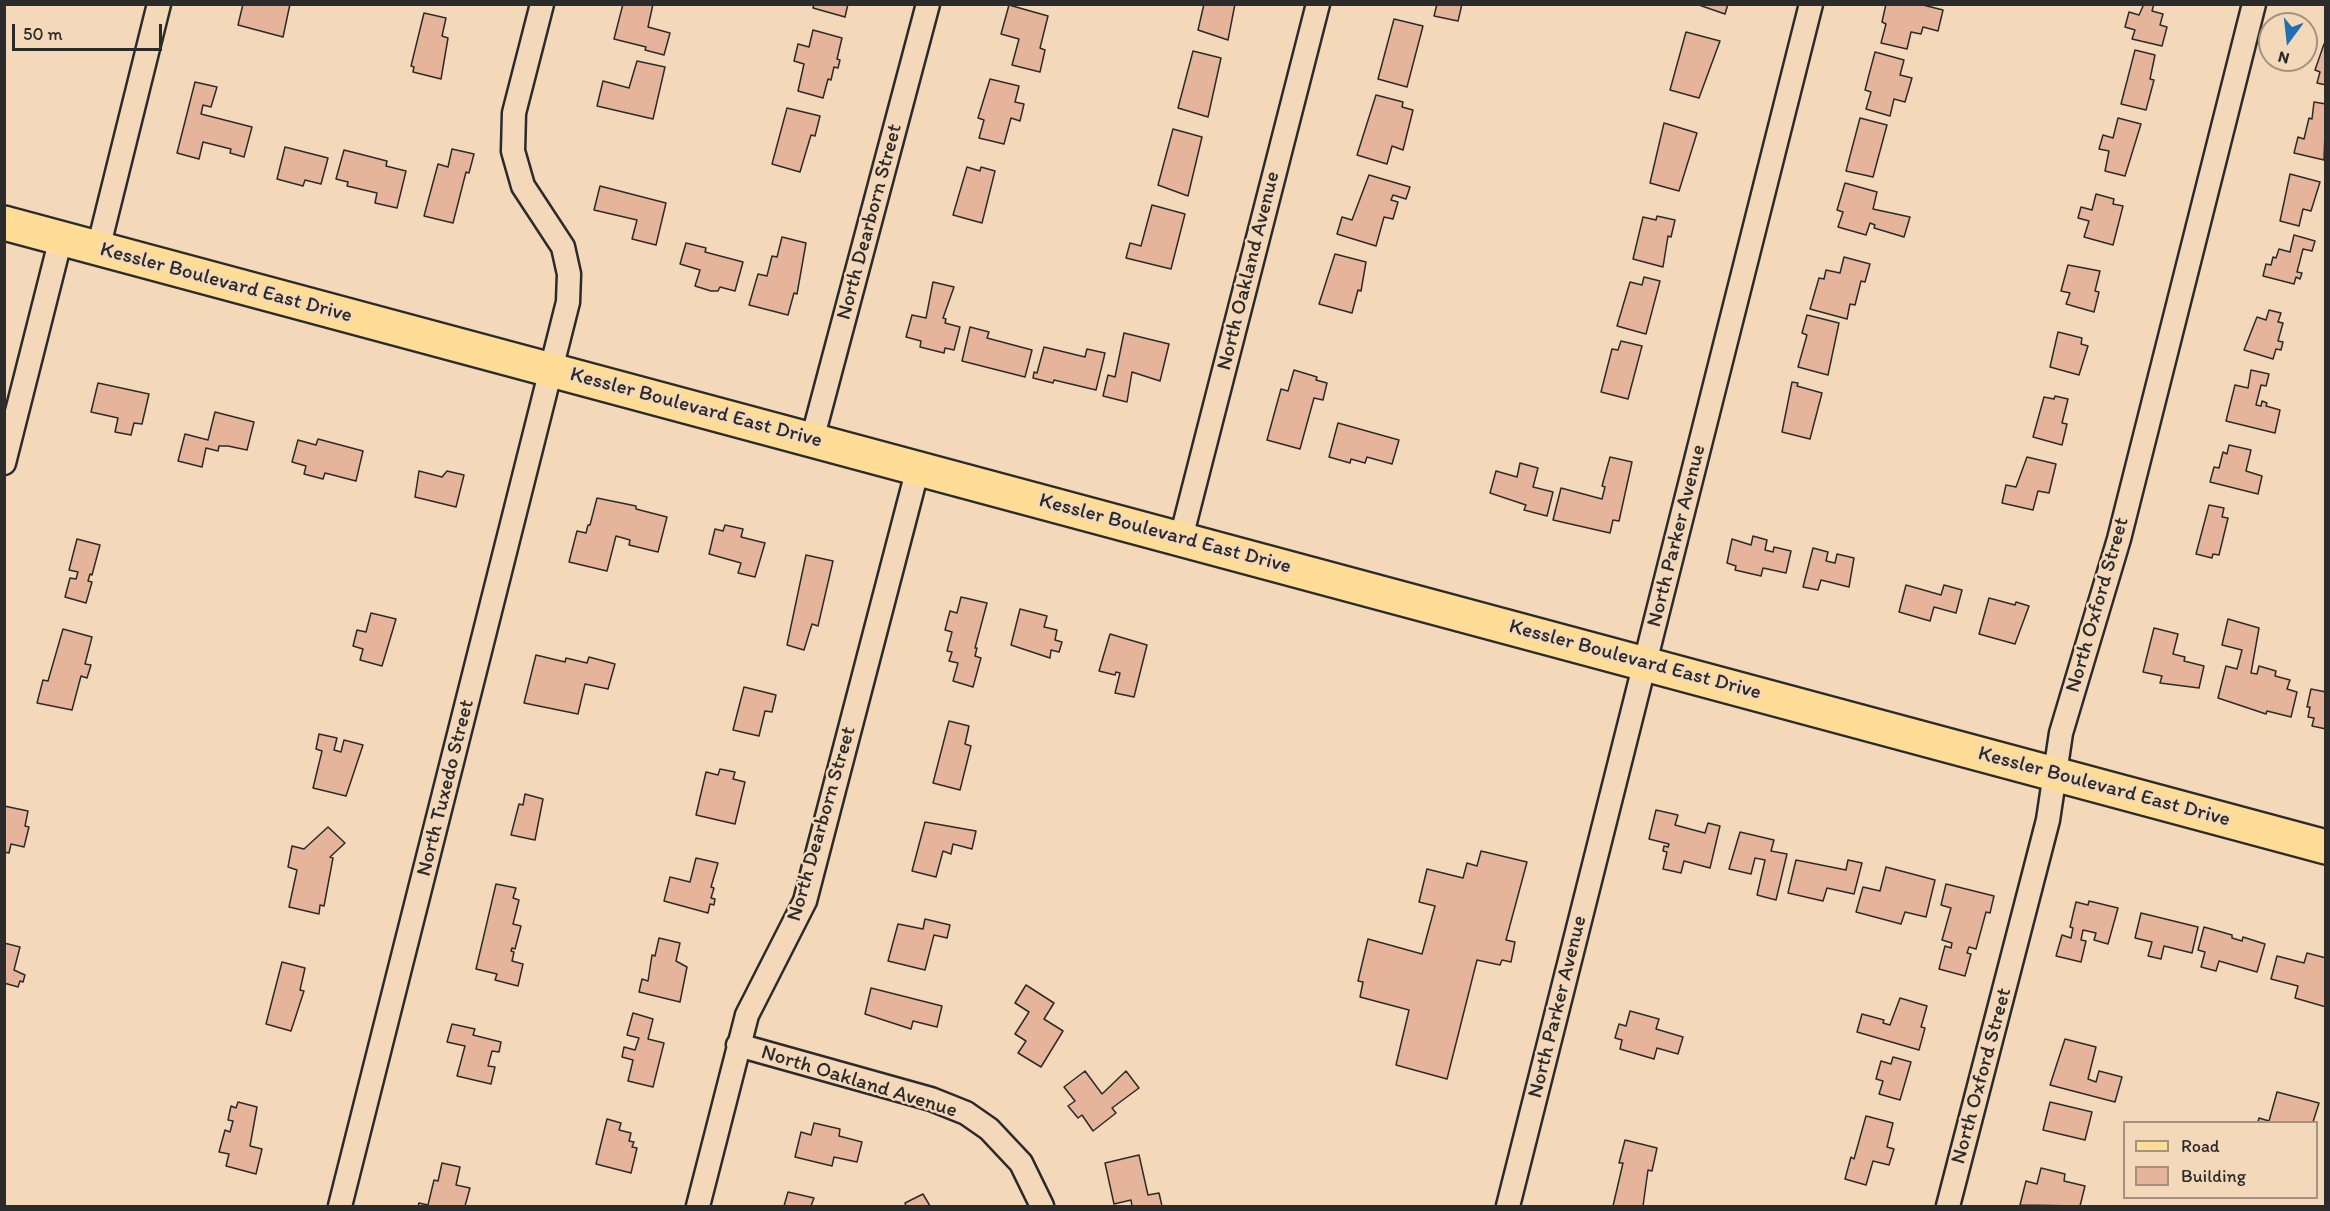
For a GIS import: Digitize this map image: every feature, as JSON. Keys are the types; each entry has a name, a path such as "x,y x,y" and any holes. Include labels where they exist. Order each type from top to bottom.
{"main road":[{"name":"Kessler Boulevard East Drive","path":"4,223 1645,662 2325,847"}],"street":[{"path":"98,249 159,4"},
{"name":"North Tuxedo Street","path":"340,1206 550,368 567,311 569,274 563,247 554,231 532,203 514,160 512,132 516,105 542,4"},
{"name":"North Dearborn Street","path":"812,440 928,4"},
{"name":"North Oakland Avenue","path":"1180,538 1318,4"},
{"name":"North Parker Avenue","path":"1508,1206 1811,4"},
{"name":"North Oxford Street","path":"1948,1206 2048,820 2061,733 2119,539 2254,4"},
{"path":"4,463 61,238"},
{"name":"North Dearborn Street","path":"698,1206 738,1045 753,1002 794,928 805,902 918,468"},
{"name":"North Oakland Avenue","path":"738,1045 931,1099 966,1113 989,1129 1021,1163 1042,1206"}],"building":[{"path":"243,4 290,4 283,37 238,25"},
{"path":"623,4 653,4 648,27 670,33 664,55 645,50 646,47 614,39"},
{"path":"814,4 848,4 845,17 813,8"},
{"path":"1204,4 1235,4 1228,40 1198,30"},
{"path":"1437,4 1462,4 1458,21 1434,16"},
{"path":"1696,4 1728,4 1725,14"},
{"path":"1886,4 1919,4 1943,10 1938,31 1923,27 1921,34 1911,32 1907,49 1881,43 1886,24 1882,22"},
{"path":"2144,4 2154,4 2152,11 2163,14 2160,25 2167,27 2162,46 2132,39 2135,30 2125,27 2129,12 2139,15"},
{"path":"1009,5 1048,16 1040,48 1045,50 1040,72 1012,65 1019,39 1001,34"},
{"path":"424,13 446,18 442,36 448,38 441,79 413,72 414,67 411,66"},
{"path":"1394,19 1423,26 1407,87 1378,79"},
{"path":"813,30 842,38 837,59 840,60 838,68 834,67 831,80 828,79 823,98 798,91 804,64 794,61 798,44 809,47"},
{"path":"1686,32 1720,41 1699,98 1670,90"},
{"path":"2324,44 2326,44 2326,85 2317,83 2320,72 2318,71 2318,61"},
{"path":"2135,50 2155,55 2150,79 2154,80 2146,110 2121,104"},
{"path":"1193,51 1221,58 1208,117 1178,108"},
{"path":"1875,52 1904,60 1900,75 1912,78 1905,102 1894,99 1890,116 1866,109 1871,92 1865,90"},
{"path":"637,61 665,67 653,119 597,106 603,81 629,88"},
{"path":"990,79 1019,86 1015,102 1024,104 1020,121 1011,118 1004,144 979,138 984,120 978,118"},
{"path":"195,82 217,87 211,107 203,105 201,114 252,127 244,157 230,153 231,149 203,142 199,159 177,153"},
{"path":"1376,95 1403,102 1402,107 1413,110 1403,150 1392,146 1387,164 1357,155"},
{"path":"2314,102 2326,104 2324,160 2294,153 2298,137 2304,139 2309,118 2312,119"},
{"path":"787,108 820,116 815,136 811,135 800,172 772,164"},
{"path":"1860,118 1887,125 1873,177 1846,171"},
{"path":"2118,118 2141,124 2125,176 2105,171 2109,151 2099,149 2103,135 2113,138"},
{"path":"1664,123 1697,133 1679,191 1650,183"},
{"path":"1173,129 1202,137 1188,196 1158,185"},
{"path":"285,147 328,158 321,184 305,180 303,186 277,179"},
{"path":"452,149 474,154 469,173 466,172 453,223 424,216 438,164 448,167"},
{"path":"344,150 387,161 386,166 406,171 397,208 375,203 377,193 347,186 348,182 336,179"},
{"path":"967,167 980,171 981,167 995,171 982,223 953,215"},
{"path":"2290,174 2320,182 2311,211 2303,209 2299,226 2280,221"},
{"path":"1369,175 1410,187 1406,199 1393,195 1391,200 1398,202 1393,219 1384,217 1376,246 1337,234 1342,217 1352,220"},
{"path":"1845,183 1877,192 1873,209 1910,217 1904,237 1874,228 1875,225 1870,223 1866,235 1838,227 1843,212 1837,210"},
{"path":"600,186 666,203 656,245 632,239 637,220 594,210"},
{"path":"2096,194 2114,199 2113,204 2123,206 2113,245 2084,237 2089,221 2078,218 2081,207 2092,210"},
{"path":"1152,205 1185,214 1171,269 1126,258 1130,243 1141,246"},
{"path":"1657,216 1675,220 1671,237 1668,236 1663,267 1633,259 1643,217 1656,220"},
{"path":"2294,235 2315,241 2312,251 2303,249 2297,272 2302,273 2300,279 2296,277 2294,284 2263,276 2266,264 2271,265 2279,249 2290,252"},
{"path":"782,237 806,243 797,294 794,293 788,315 749,305 758,274 767,276 772,256 777,257"},
{"path":"686,243 706,248 705,252 743,262 735,291 720,287 718,291 711,291 695,286 700,270 680,264"},
{"path":"1335,254 1366,262 1361,291 1358,290 1352,313 1319,304"},
{"path":"1844,257 1870,264 1865,282 1861,281 1855,305 1850,304 1847,319 1810,309 1819,278 1824,279 1826,270 1840,273"},
{"path":"2068,265 2100,271 2095,291 2099,292 2094,312 2066,304 2070,293 2061,291"},
{"path":"1644,277 1660,281 1646,334 1617,326 1630,282 1642,285"},
{"path":"933,282 954,287 943,318 946,319 945,323 960,327 954,350 945,348 944,353 920,347 921,341 906,337 912,315 926,318"},
{"path":"2269,310 2281,313 2278,322 2283,323 2278,341 2283,342 2281,350 2276,349 2273,359 2244,350 2257,317 2266,320"},
{"path":"1807,315 1839,323 1828,375 1798,367 1807,335 1802,333"},
{"path":"970,327 989,332 987,338 1032,350 1025,377 962,361"},
{"path":"2058,332 2082,338 2081,344 2088,346 2079,375 2050,367"},
{"path":"1124,333 1169,344 1160,381 1132,372 1127,402 1103,396 1108,375 1115,377"},
{"path":"1621,341 1642,346 1628,399 1601,392 1612,349 1618,350"},
{"path":"1044,347 1085,357 1087,349 1105,353 1096,390 1054,380 1053,383 1033,378 1034,372 1037,373"},
{"path":"1294,370 1317,377 1316,380 1327,383 1323,400 1314,398 1300,449 1267,440 1281,389 1288,391"},
{"path":"2251,370 2269,374 2266,386 2261,385 2256,405 2261,406 2262,401 2267,403 2266,406 2280,410 2275,433 2226,421 2235,385 2248,388"},
{"path":"1792,382 1798,383 1797,386 1822,393 1810,439 1782,432"},
{"path":"98,383 149,394 142,424 134,423 131,435 115,432 118,418 91,412"},
{"path":"2055,396 2068,399 2062,423 2067,424 2062,445 2033,437 2044,397 2054,399"},
{"path":"215,412 254,422 247,450 228,446 219,446 218,451 206,448 202,467 178,461 185,434 208,440"},
{"path":"1338,423 1399,440 1392,464 1367,457 1365,463 1351,459 1350,463 1329,457"},
{"path":"318,439 363,451 356,481 325,473 323,479 304,474 306,466 292,462 298,440 316,445"},
{"path":"2229,445 2251,450 2246,471 2262,476 2258,494 2210,482 2214,467 2219,468 2223,452 2227,454"},
{"path":"1610,457 1632,462 1619,521 1613,520 1610,533 1553,520 1561,488 1602,499 1605,487 1602,486"},
{"path":"2027,457 2056,464 2049,493 2038,491 2033,510 2002,503 2006,485 2016,487"},
{"path":"1520,463 1538,468 1533,487 1553,492 1547,516 1524,510 1526,505 1490,493 1496,471 1517,477"},
{"path":"419,471 442,477 447,471 464,475 456,507 415,497"},
{"path":"597,498 636,506 636,509 667,517 658,552 629,545 630,540 616,536 607,571 569,562 577,531 586,533"},
{"path":"2209,505 2224,508 2222,517 2228,518 2219,555 2213,554 2212,558 2196,554"},
{"path":"725,525 743,529 741,537 765,543 755,577 738,573 741,563 709,554 715,529 723,531"},
{"path":"1753,536 1767,540 1765,550 1773,552 1774,547 1791,551 1786,573 1763,568 1761,576 1735,570 1736,566 1727,563 1732,539 1751,545"},
{"path":"77,539 100,545 92,575 90,574 88,581 92,582 86,603 65,597 70,578 76,579 78,572 69,570"},
{"path":"1813,548 1828,552 1826,561 1835,563 1837,554 1854,558 1849,587 1821,580 1818,590 1803,587"},
{"path":"806,555 833,561 818,626 812,624 804,650 787,645"},
{"path":"1906,585 1941,595 1944,585 1962,590 1956,613 1934,607 1930,621 1899,612"},
{"path":"961,597 987,603 975,648 977,648 975,656 981,658 973,687 953,681 958,663 949,661 952,652 947,651 952,632 945,630 950,611 957,613"},
{"path":"1989,598 2029,606 2015,644 1979,634"},
{"path":"1020,609 1047,616 1044,627 1057,630 1055,640 1062,642 1059,652 1051,650 1050,658 1011,645"},
{"path":"371,613 396,619 382,666 360,660 363,649 353,646 357,630 366,632"},
{"path":"2228,619 2259,628 2251,673 2257,674 2259,666 2276,671 2275,676 2290,680 2287,689 2297,692 2291,717 2267,711 2266,714 2218,698 2226,666 2237,669 2242,650 2222,645"},
{"path":"2154,628 2178,634 2173,654 2185,657 2184,661 2204,666 2199,688 2160,683 2162,676 2143,672"},
{"path":"63,629 92,637 85,664 91,665 87,678 81,676 72,710 37,703 43,680 48,681"},
{"path":"1110,634 1147,645 1134,697 1115,693 1120,673 1116,672 1115,675 1099,671"},
{"path":"536,655 565,662 566,658 587,663 589,657 615,664 608,689 585,684 578,714 524,703"},
{"path":"744,687 776,695 772,712 765,711 759,736 733,730"},
{"path":"2311,689 2326,692 2326,729 2312,726 2314,718 2308,717 2310,707 2307,707"},
{"path":"949,721 969,726 965,744 971,746 960,790 933,783"},
{"path":"319,734 337,738 334,750 341,752 344,740 363,745 346,796 313,788 322,751 316,749"},
{"path":"720,769 735,772 733,779 745,782 735,824 696,815 706,772 718,775"},
{"path":"525,794 543,799 535,840 511,835 519,804 523,805"},
{"path":"4,806 28,811 25,826 29,827 24,847 11,844 9,853 4,852"},
{"path":"1656,810 1678,815 1675,825 1705,833 1708,823 1720,826 1710,868 1684,861 1681,873 1663,869 1667,852 1663,851 1664,846 1668,847 1669,844 1649,839"},
{"path":"925,822 976,831 972,849 953,844 951,854 943,851 936,877 912,871"},
{"path":"328,827 345,843 330,857 333,858 324,906 320,905 319,914 289,907 297,870 288,867 292,846 304,849"},
{"path":"1740,832 1774,840 1771,851 1787,854 1776,900 1757,895 1765,860 1755,858 1751,874 1729,869"},
{"path":"1481,851 1527,862 1506,940 1515,942 1511,962 1502,960 1500,965 1477,960 1447,1079 1396,1065 1409,1010 1360,997 1363,982 1358,981 1368,939 1422,954 1435,906 1419,902 1427,869 1463,878 1467,863 1477,866"},
{"path":"696,858 718,863 711,887 714,888 711,898 715,899 714,905 710,904 708,913 664,901 670,877 690,882"},
{"path":"1796,860 1846,870 1848,860 1862,863 1854,894 1827,888 1823,901 1788,893"},
{"path":"1886,867 1935,880 1926,917 1905,912 1901,924 1856,912 1863,887 1880,891"},
{"path":"496,884 516,888 513,898 519,900 513,924 521,926 515,949 512,948 511,951 514,952 512,961 523,964 518,986 495,980 497,974 476,969"},
{"path":"1946,884 1994,896 1990,913 1986,912 1976,949 1969,947 1967,953 1971,954 1965,976 1939,969 1945,946 1951,948 1952,943 1942,940 1951,908 1941,905"},
{"path":"2089,901 2118,908 2108,944 2094,940 2096,933 2083,930 2081,940 2086,941 2081,962 2056,956 2062,935 2071,938 2073,928 2070,927 2076,902 2088,905"},
{"path":"2141,913 2198,927 2192,953 2164,946 2161,959 2148,956 2152,942 2135,938"},
{"path":"925,919 950,925 947,938 934,935 925,970 888,961 898,924 923,929"},
{"path":"2204,927 2232,935 2232,938 2242,941 2243,937 2265,944 2257,972 2219,961 2216,971 2201,967 2205,952 2198,950"},
{"path":"659,938 680,943 676,961 687,967 680,1002 639,992 642,979 648,981 652,955 655,956"},
{"path":"4,943 20,947 14,970 25,975 18,987 4,983"},
{"path":"2307,953 2326,958 2326,1007 2295,998 2298,986 2271,979 2277,956 2304,963"},
{"path":"282,962 305,968 300,990 304,991 291,1031 266,1024"},
{"path":"1026,985 1054,1003 1044,1019 1063,1031 1041,1067 1018,1053 1026,1041 1015,1034 1029,1012 1015,1003"},
{"path":"871,988 942,1006 937,1027 913,1021 911,1029 865,1014"},
{"path":"1900,998 1927,1006 1921,1027 1925,1028 1919,1050 1857,1032 1862,1014 1884,1020 1883,1023 1890,1025"},
{"path":"1630,1011 1659,1019 1656,1029 1683,1037 1678,1054 1657,1048 1654,1059 1620,1049 1622,1040 1615,1038 1619,1024 1626,1026"},
{"path":"633,1013 653,1019 648,1039 664,1043 653,1087 628,1081 633,1060 622,1057 624,1047 635,1050 639,1038 627,1035"},
{"path":"452,1024 475,1029 473,1035 501,1042 499,1052 492,1051 488,1066 495,1067 491,1084 457,1076 465,1046 447,1042"},
{"path":"2065,1039 2096,1047 2088,1079 2096,1082 2099,1071 2122,1077 2115,1102 2050,1085"},
{"path":"1893,1057 1911,1062 1900,1100 1879,1094 1883,1081 1876,1079 1881,1061 1891,1064"},
{"path":"1085,1071 1102,1094 1126,1071 1139,1088 1112,1108 1116,1113 1093,1131 1082,1115 1078,1118 1068,1106 1075,1101 1064,1087"},
{"path":"2277,1092 2319,1103 2313,1121 2269,1121"},
{"path":"238,1102 257,1107 250,1146 262,1149 256,1174 226,1166 229,1154 219,1152 225,1130 230,1132 233,1121 228,1120 231,1106 236,1108"},
{"path":"2050,1102 2092,1112 2085,1140 2043,1130"},
{"path":"1866,1116 1893,1123 1887,1147 1894,1149 1889,1165 1873,1161 1866,1185 1845,1179 1851,1157 1854,1159"},
{"path":"607,1119 621,1123 619,1130 631,1133 629,1141 634,1142 632,1147 637,1148 631,1173 596,1164"},
{"path":"814,1123 840,1129 839,1136 862,1142 857,1162 834,1157 832,1166 795,1157 801,1132 811,1135"},
{"path":"1625,1140 1657,1148 1652,1171 1648,1170 1643,1206 1613,1206 1623,1163 1619,1163"},
{"path":"1139,1155 1148,1195 1159,1193 1162,1206 1132,1206 1131,1200 1114,1204 1105,1163"},
{"path":"442,1163 460,1167 456,1185 470,1188 465,1206 418,1206 419,1203 428,1205 434,1180 438,1181"},
{"path":"2041,1168 2065,1174 2064,1181 2085,1186 2080,1206 2020,1205 2026,1181 2037,1184"},
{"path":"788,1192 814,1198 811,1206 784,1206"},
{"path":"923,1194 930,1206 906,1206 905,1203"}]}
